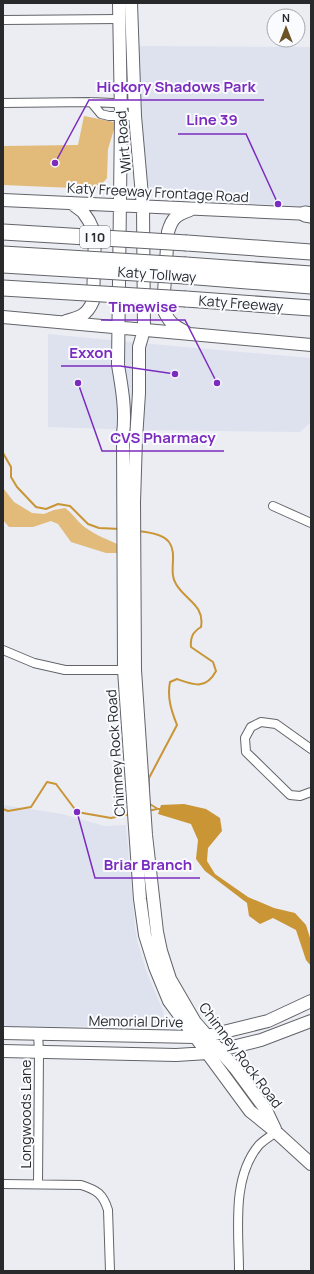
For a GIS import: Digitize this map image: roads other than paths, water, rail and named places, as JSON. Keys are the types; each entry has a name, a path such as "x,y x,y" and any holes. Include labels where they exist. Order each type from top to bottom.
{"highway":[{"name":"I 10","path":"3,232 311,252"},
{"name":"Katy Tollway","path":"3,254 186,270 311,286"},
{"name":"Katy Tollway","path":"3,265 311,274"},
{"name":"Katy Freeway","path":"3,288 311,308"}],"main road":[{"name":"Wirt Road","path":"119,3 121,110 119,206 120,328"},
{"name":"Wirt Road","path":"131,3 134,110 143,207 144,330"},
{"name":"Katy Freeway Frontage Road","path":"3,200 191,210 309,214"},
{"path":"62,323 78,318 89,310 93,301 95,234 83,212 71,203"},
{"path":"191,210 180,214 171,221 168,232 163,308 166,318 175,326 191,334"},
{"path":"3,318 311,345"},
{"name":"Chimney Rock Road","path":"120,328 118,365 123,394 125,422 123,440 129,502 129,670 146,899 145,935 155,967 169,1002 201,1036 213,1052 234,1068 266,1110 276,1132 311,1164"},
{"name":"Chimney Rock Road","path":"129,502 136,440 139,393 139,347 144,330"},
{"path":"123,440 136,440"},
{"name":"Memorial Drive","path":"3,1033 201,1036 268,1021 311,1001"},
{"path":"3,1051 176,1055 213,1052 261,1040 311,1021"}],"street":[{"path":"3,20 119,19"},
{"path":"3,103 91,102 121,110 134,110"},
{"path":"91,102 101,114 109,116 121,110 134,110"},
{"path":"273,506 311,523"},
{"path":"3,650 34,663 65,670 129,670"},
{"path":"311,749 276,724 261,722 251,727 245,738 246,752 290,795 300,796 311,792"},
{"name":"Longwoods Lane","path":"3,1184 38,1184 38,1034"},
{"path":"239,1271 239,1196 243,1175 249,1160 260,1144 276,1132"},
{"path":"38,1184 82,1185 99,1192 105,1201 108,1210 110,1271"}],"waterway":[{"path":"3,453 11,467 11,477 17,487 36,507 46,509 58,504 70,506 88,524 99,528 120,529"},
{"path":"138,531 159,535 166,539 172,547 173,574 176,584 200,613 201,627 194,633 191,640 191,647 213,662 216,671 212,677 204,683 194,684 177,679 170,682 170,704 177,725 149,778 149,787"},
{"path":"3,809 8,811 31,807 47,782 56,784 77,812 111,818 130,814"},
{"path":"148,803 158,809 162,809"},
{"path":"148,811 157,809"}],"place":[{"name":"Hickory Shadows Park","path":"55,163"},
{"name":"Line 39","path":"278,204"},
{"name":"Exxon","path":"175,374"},
{"name":"CVS Pharmacy","path":"78,383"},
{"name":"Timewise","path":"217,383"},
{"name":"Briar Branch","path":"77,812"}]}
